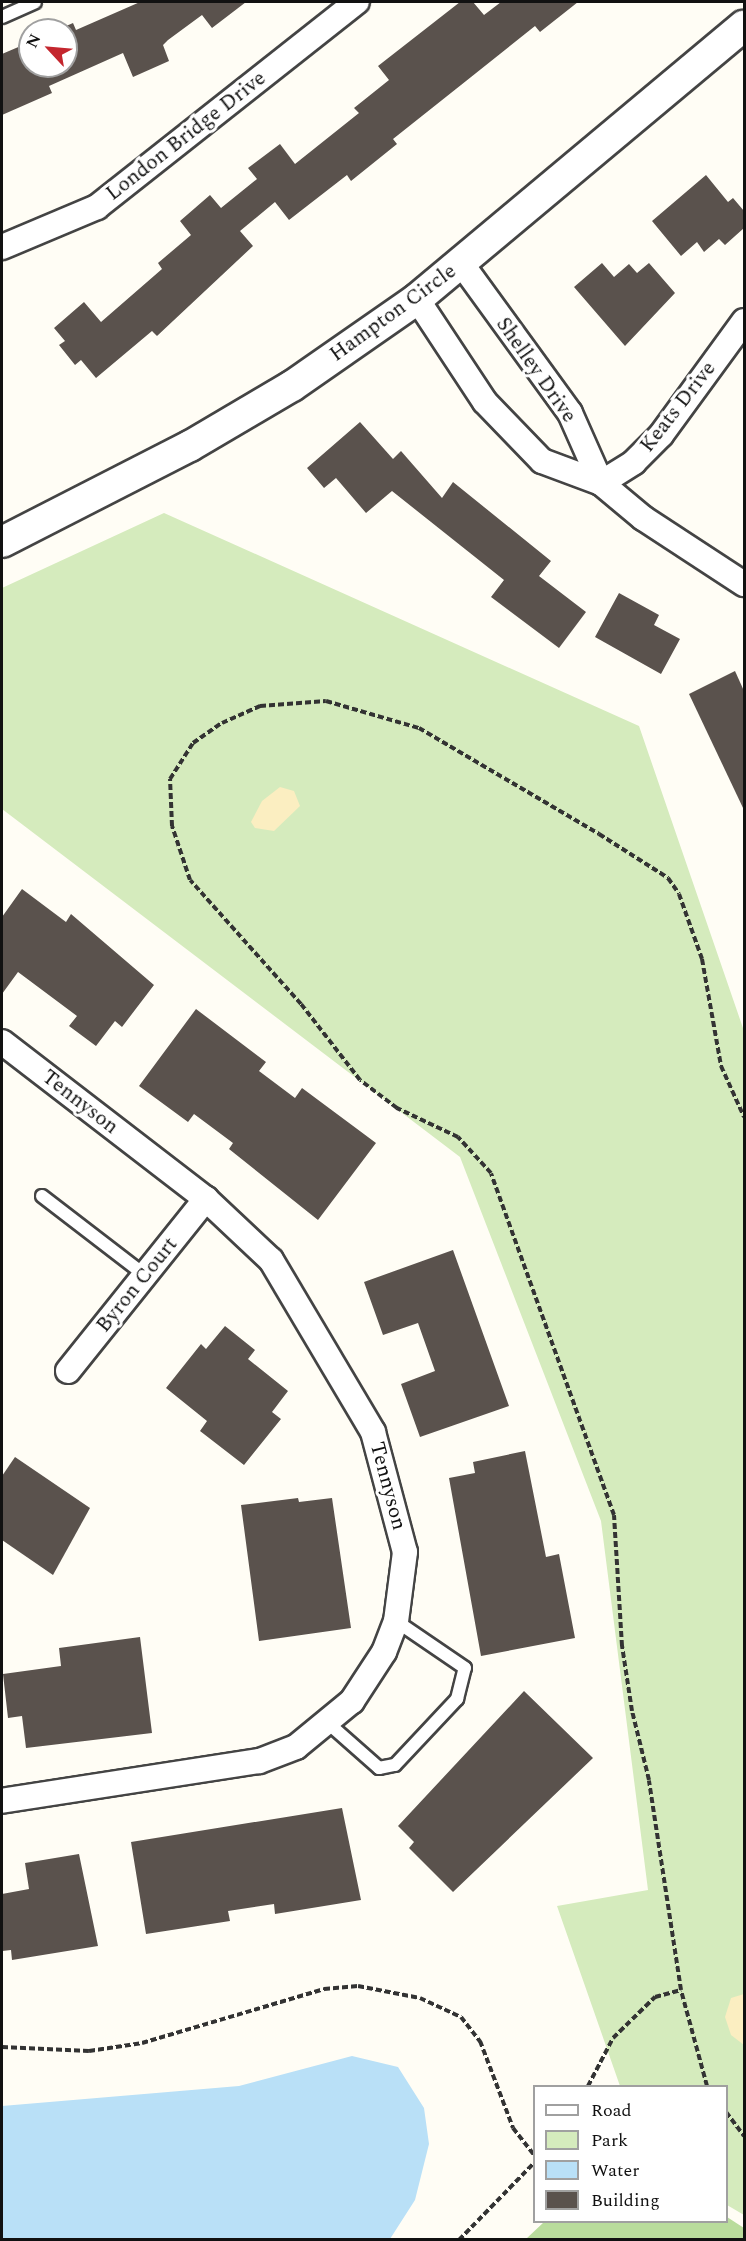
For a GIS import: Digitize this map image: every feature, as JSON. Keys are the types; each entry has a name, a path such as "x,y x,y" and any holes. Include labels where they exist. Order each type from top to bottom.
{"street":[{"name":"London Bridge Drive","path":"2,247 97,207 357,2"},
{"name":"Hampton Circle","path":"2,542 190,446 292,386 417,299 744,26"},
{"name":"Shelley Drive","path":"461,263 570,413 601,483"},
{"name":"Shelley Drive","path":"417,299 513,433 542,461 601,483 643,518 744,584"},
{"name":"Keats Drive","path":"601,483 634,462 661,435 744,321"},
{"name":"Tennyson","path":"2,1042 206,1199 246,1233 293,1290 373,1432 405,1552 396,1621 368,1680 328,1723 296,1747 259,1761 2,1801"},
{"name":"Byron Court","path":"68,1371 206,1199"}],"lane":[{"path":"2,17 35,2"},
{"path":"42,1196 145,1275"},
{"path":"328,1723 379,1768 395,1765 457,1699 465,1668 396,1621"}],"path":[{"path":"707,2085 681,1990 622,1646 614,1515 491,1173 458,1137 397,1108 360,1080 294,996 190,880 171,826 170,778 193,743 222,723 260,706 326,701 419,728 599,834 668,878 679,894 702,959 721,1066 744,1117"},
{"path":"2,2047 89,2050 142,2043 324,1989 358,1986 420,1998 461,2017 480,2041 513,2128 533,2154"},
{"path":"589,2085 613,2038 655,1997 681,1990"},
{"path":"728,2115 744,2136"},
{"path":"459,2240 533,2164"}],"green space":[{"path":"164,513 639,726 744,1031 744,2215 728,2206 728,2085 620,2085 557,1906 648,1890 601,1521 460,1157 2,809 2,588"},
{"path":"728,2218 744,2228 744,2239 526,2239 543,2223 728,2223"}],"sand":[{"path":"280,787 294,791 300,806 274,831 255,828 251,822 262,801"},
{"path":"744,1994 744,2045 731,2035 725,2017 731,1998"}],"water":[{"path":"352,2056 398,2067 424,2108 429,2144 415,2200 390,2239 2,2239 2,2106 239,2086"}],"building":[{"path":"140,2 246,2 212,28 202,15 163,45 169,61 133,77 123,53 78,73 78,29"},
{"path":"460,2 473,2 484,15 501,2 578,2 540,32 535,26 393,139 397,144 351,181 347,175 289,220 275,202 240,231 253,246 157,336 152,331 96,378 81,360 75,365 59,345 65,341 54,328 84,302 101,322 162,269 158,263 191,235 180,221 210,195 221,208 257,179 248,168 280,144 295,164 359,113 354,108 389,80 378,66"},
{"path":"18,47 18,78 67,78 49,86 52,93 2,115 2,54"},
{"path":"706,175 728,202 733,198 744,211 744,228 725,245 719,239 704,252 697,242 681,256 652,221"},
{"path":"602,263 614,277 629,264 637,273 649,263 675,293 625,346 574,287"},
{"path":"360,422 393,459 401,451 442,498 453,482 551,561 539,576 586,612 559,648 491,597 504,580 392,491 366,513 336,478 324,488 307,468"},
{"path":"619,593 659,615 654,625 680,639 661,674 595,637"},
{"path":"735,671 744,691 744,810 689,694"},
{"path":"22,889 66,922 71,914 154,985 122,1027 115,1021 96,1046 69,1026 77,1016 18,972 2,994 2,917"},
{"path":"196,1009 266,1062 259,1071 295,1098 302,1088 376,1143 318,1220 229,1149 233,1143 194,1114 188,1122 139,1086"},
{"path":"453,1250 509,1406 420,1437 401,1384 435,1371 418,1323 383,1335 364,1282"},
{"path":"225,1326 255,1350 248,1359 288,1391 272,1412 281,1419 244,1465 200,1431 207,1421 166,1388 201,1344 206,1349"},
{"path":"525,1451 546,1557 559,1554 575,1638 481,1656 449,1478 475,1473 473,1462"},
{"path":"15,1457 90,1508 53,1575 2,1540 2,1476"},
{"path":"298,1498 299,1502 332,1498 351,1628 259,1641 241,1505"},
{"path":"140,1637 152,1733 26,1748 22,1716 8,1718 3,1674 61,1666 59,1648"},
{"path":"524,1691 593,1758 453,1892 409,1848 414,1842 398,1826"},
{"path":"342,1808 361,1900 275,1914 274,1904 228,1911 230,1921 146,1934 131,1842"},
{"path":"79,1854 98,1946 12,1960 11,1950 2,1951 2,1894 29,1889 25,1863"}]}
